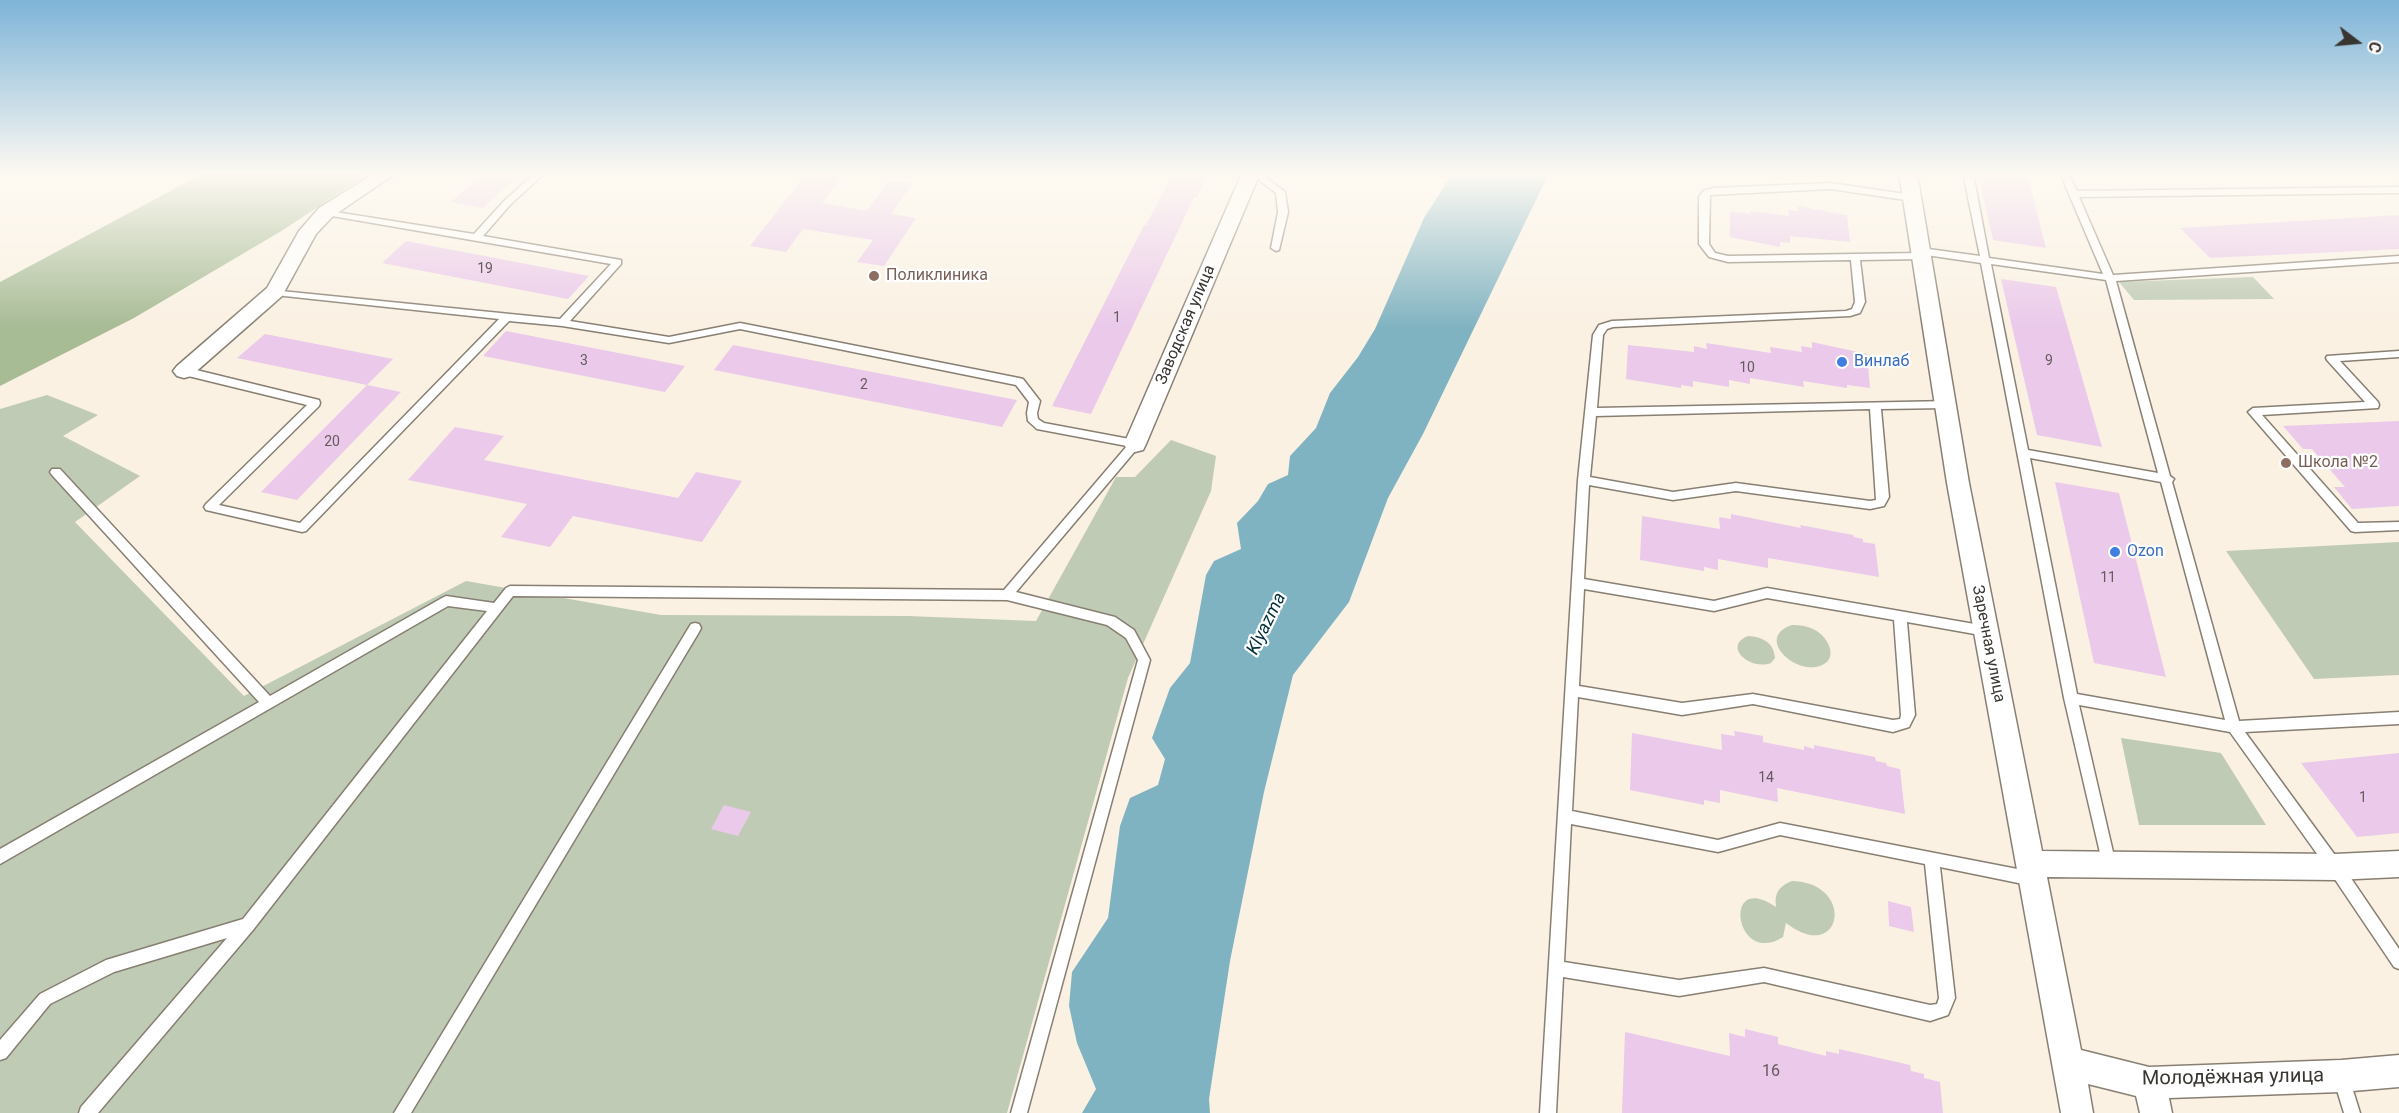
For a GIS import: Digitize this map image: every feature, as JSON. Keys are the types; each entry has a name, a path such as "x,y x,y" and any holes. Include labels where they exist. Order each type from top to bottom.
{"street":[{"path":"184,371 275,292 308,231 314,225"},
{"name":"Заводская улица","path":"1135,444 1230,225"},
{"name":"Заречная улица","path":"1917,225 1986,631 2077,1113"},
{"path":"2031,871 2109,865 2334,867 2399,864"},
{"name":"Молодёжная улица","path":"2069,1063 2153,1098 2399,1071"}],"lane":[{"path":"404,225 618,262 562,323"},
{"path":"477,237 488,225"},
{"path":"1276,248 1280,225"},
{"path":"1704,225 1704,244 1712,255 1728,259 1922,253 2110,278 2399,259"},
{"path":"1978,225 2071,698 2109,865"},
{"path":"2088,225 2110,278 2168,479 2234,727 2399,962"},
{"path":"1548,1113 1584,480 1598,335 1603,327 1612,324 1846,314 1856,311 1860,302 1855,256"},
{"path":"275,292 562,323 669,340 740,326 1020,382 1035,401 1033,421 1041,426 1135,444 1007,595"},
{"path":"184,371 315,403 210,507 302,528 507,317"},
{"path":"2399,354 2331,358 2374,405 2253,412 2355,528 2399,526"},
{"path":"1592,412 1946,404"},
{"path":"1584,480 1673,496 1736,487 1870,505 1880,503 1883,497 1875,405"},
{"path":"2022,453 2168,479"},
{"path":"56,472 268,703"},
{"path":"1578,583 1714,606 1767,594 1986,631"},
{"path":"87,1113 248,926 510,591 1007,595 1111,621 1130,634 1144,660 1019,1113"},
{"path":"0,857 446,601 497,608"},
{"path":"1572,690 1682,709 1754,699 1893,726 1904,723 1908,715 1900,616"},
{"path":"402,1113 695,628"},
{"path":"2071,698 2234,727 2399,718"},
{"path":"1565,816 1718,846 1780,829 1932,858 2031,871"},
{"path":"1556,968 1679,988 1764,975 1930,1013 1943,1010 1947,998 1932,858"},
{"path":"0,1052 45,999 111,965 248,926"},
{"path":"2341,1076 2352,1113"}],"green space":[{"path":"107,225 291,225 134,318 0,386 0,282"},
{"path":"2253,277 2274,299 2134,300 2119,282"},
{"path":"47,395 98,415 63,436 140,476 75,522 244,696 466,581 661,615 908,616 1036,621 1116,477 1135,477 1171,440 1216,456 1211,491 1128,678 1007,1113 0,1113 0,409"},
{"path":"2399,542 2399,675 2314,679 2226,551"},
{"path":"1792,625 1810,628 1820,633 1828,643 1831,653 1826,663 1810,667 1799,665 1782,653 1777,638 1782,631"},
{"path":"1748,636 1762,639 1770,644 1775,658 1771,663 1755,664 1742,656 1738,651 1738,646 1741,640"},
{"path":"2121,738 2221,753 2266,825 2139,825"},
{"path":"1792,881 1813,885 1826,894 1833,907 1834,919 1830,929 1820,935 1805,934 1786,923 1783,937 1767,943 1754,940 1745,931 1741,919 1741,908 1747,900 1759,899 1776,907 1778,891"}],"water":[{"name":"Klyazma","path":"1421,225 1524,225 1423,434 1388,498 1349,602 1293,675 1264,792 1230,961 1209,1099 1210,1113 1082,1113 1096,1089 1077,1043 1069,1006 1072,972 1108,918 1120,826 1130,798 1158,785 1165,759 1152,738 1170,688 1190,663 1206,575 1214,561 1241,549 1237,523 1258,501 1268,484 1288,475 1290,456 1316,428 1330,393 1358,357 1375,329"}],"building":[{"path":"766,225 911,225 884,266 857,262 873,240 803,229 786,252 750,246"},
{"path":"1144,225 1181,225 1091,414 1052,406"},
{"path":"1730,225 1848,225 1850,242 1790,236 1790,243 1780,242 1780,247 1730,237"},
{"path":"1990,225 2040,225 2046,248 1993,240"},
{"path":"2232,225 2399,225 2399,249 2210,258 2180,228"},
{"path":"406,241 589,276 568,299 382,263"},
{"path":"2001,279 2056,287 2102,447 2037,435"},
{"path":"506,331 685,366 665,392 483,356"},
{"path":"265,334 393,359 367,385 237,358"},
{"path":"1812,342 1867,354 1870,388 1847,385 1847,388 1803,381 1804,387 1750,378 1750,384 1729,380 1729,387 1693,381 1693,387 1681,385 1681,388 1626,379 1628,345 1694,352 1694,346 1707,349 1706,343 1771,353 1770,347 1802,352 1801,346 1812,348"},
{"path":"733,345 1017,400 1002,427 714,370"},
{"path":"367,385 401,392 297,500 261,492"},
{"path":"2399,421 2399,506 2352,509 2334,487 2345,487 2312,449 2303,449 2283,426"},
{"path":"455,427 504,436 484,460 678,498 696,472 742,481 702,542 573,516 550,547 501,537 527,504 408,480"},
{"path":"2055,482 2119,493 2166,677 2094,663"},
{"path":"1731,514 1801,528 1800,525 1853,535 1863,539 1863,542 1875,544 1879,577 1768,558 1768,568 1718,559 1718,570 1704,567 1704,571 1640,560 1642,516 1720,529 1719,517 1731,519"},
{"path":"1734,731 1763,736 1763,742 1804,750 1804,746 1814,749 1814,745 1875,757 1876,761 1900,769 1905,814 1777,788 1778,802 1720,790 1720,803 1704,800 1704,805 1630,790 1632,733 1722,750 1721,734 1735,736"},
{"path":"2399,753 2399,833 2357,837 2301,763"},
{"path":"724,805 751,812 738,836 711,829"},
{"path":"1888,901 1911,907 1914,932 1889,926"},
{"path":"1745,1029 1778,1037 1778,1044 1826,1056 1826,1051 1839,1054 1839,1049 1910,1065 1911,1071 1924,1074 1924,1078 1940,1082 1943,1113 1622,1113 1625,1032 1730,1056 1729,1033 1745,1037"}],"place":[{"name":"Поликлиника","path":"874,276"},
{"name":"Винлаб","path":"1842,362"},
{"name":"Школа №2","path":"2286,463"},
{"name":"Ozon","path":"2115,552"}]}
